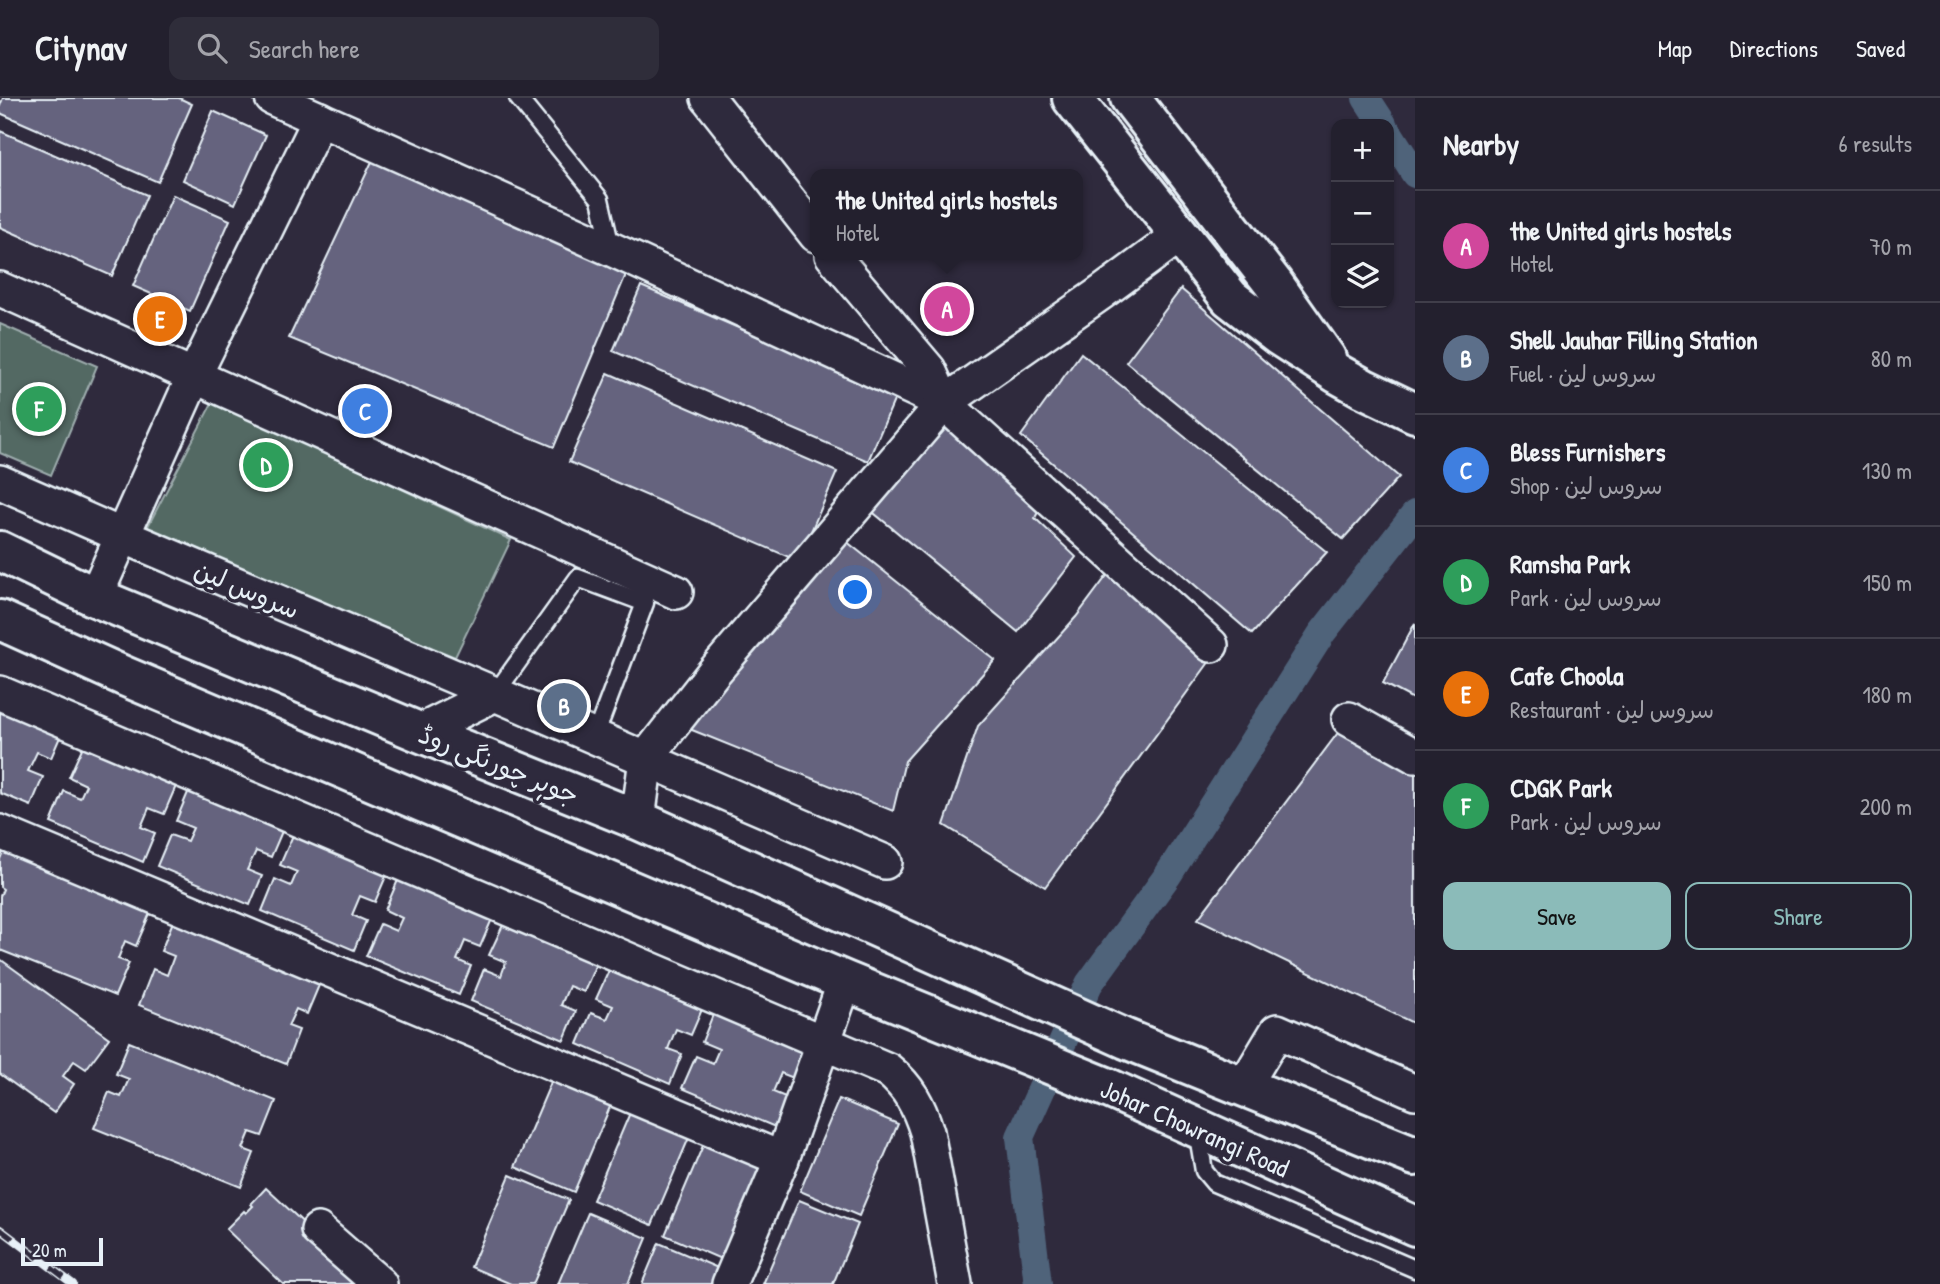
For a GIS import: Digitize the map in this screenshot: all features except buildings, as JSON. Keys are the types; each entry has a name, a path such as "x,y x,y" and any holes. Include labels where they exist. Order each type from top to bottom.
{"main road":[{"path":"1072,98 1230,298 1279,336 1350,381 1415,413"},
{"path":"1130,98 1350,381"},
{"name":"جوہر چورنگی روڈ","path":"0,551 95,597 638,820 997,980"},
{"path":"0,620 124,676 845,981"},
{"name":"Johar Chowrangi Road","path":"997,980 1126,1039 1415,1156"},
{"name":"Johar Chowrangi Road","path":"845,981 1106,1087 1415,1226"}],"street":[{"path":"272,98 611,248 943,402 1211,645"},
{"path":"708,98 810,227"},
{"path":"95,597 194,376 320,119"},
{"path":"638,820 646,758 713,672 943,402 1181,235"},
{"path":"836,260 929,370 943,402"},
{"path":"0,289 676,592"},
{"name":"سروس لین","path":"0,482 886,862"},
{"path":"0,693 888,1070 900,1079 913,1095 927,1132 955,1284"},
{"path":"419,732 495,694"},
{"path":"1349,719 1415,756"},
{"path":"0,832 782,1158"},
{"path":"729,1284 782,1158 845,981"},
{"path":"1244,1086 1278,1031 1415,1091"},
{"path":"318,1230 380,1284"}],"lane":[{"path":"518,98 600,199 611,248"},
{"path":"495,694 578,578 645,603 595,736"},
{"path":"1197,1128 1204,1171 1214,1183 1415,1269"}],"green space":[{"path":"0,324 97,366 51,475 0,453"},
{"path":"213,401 511,540 455,657 146,530"}],"waterway":[{"path":"1366,98 1380,119"},
{"path":"1394,141 1415,174"},
{"path":"1038,1284 1020,1137 1089,984 1168,875 1322,633 1415,514"}],"railway":[{"path":"0,1229 73,1284"}],"place":[{"name":"the United girls hostels","path":"947,309"},
{"name":"Cafe Choola","path":"160,319"},
{"name":"CDGK Park","path":"39,409"},
{"name":"Bless Furnishers","path":"365,411"},
{"name":"Ramsha Park","path":"266,465"},
{"name":"Shell Jauhar Filling Station","path":"564,706"}]}
